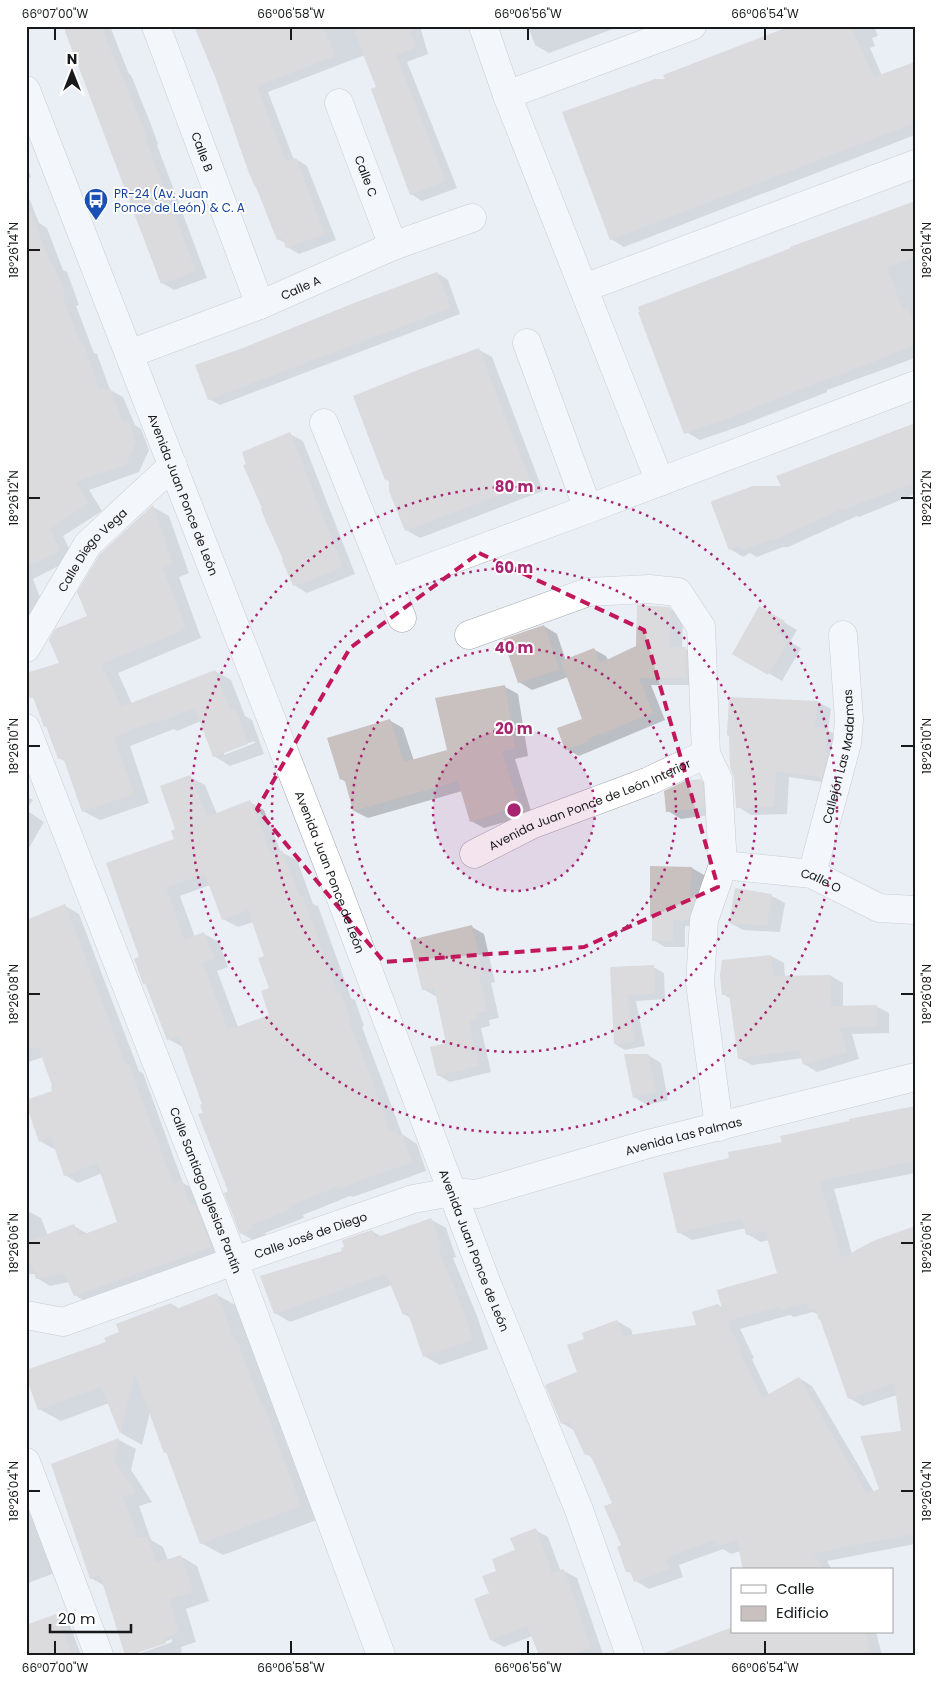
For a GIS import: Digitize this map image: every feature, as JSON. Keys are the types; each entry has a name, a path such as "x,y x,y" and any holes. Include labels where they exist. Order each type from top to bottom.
{"street":[{"name":"Calle B","path":"156,26 260,305"},
{"path":"483,26 507,94 660,482"},
{"path":"507,94 692,26"},
{"name":"Avenida Juan Ponce de León","path":"26,90 173,466 487,1284 579,1510 630,1655"},
{"name":"Calle C","path":"339,104 394,246"},
{"path":"584,288 915,164"},
{"name":"Calle A","path":"129,354 260,305 394,246 472,218"},
{"path":"527,344 588,509"},
{"path":"388,582 660,482 915,384"},
{"path":"324,424 402,618"},
{"name":"Calle Diego Vega","path":"26,648 88,544 173,466"},
{"path":"469,635 588,592 649,589 678,592 701,627 706,754 718,779 723,865 704,920 700,983 718,1127"},
{"name":"Callejón Las Madamas","path":"812,874 847,743 849,720 843,635"},
{"name":"Calle Santiago Iglesias Pantín","path":"26,728 234,1260 381,1655"},
{"name":"Avenida Juan Ponce de León Interior","path":"474,854 531,825 649,781 706,754"},
{"name":"Calle O","path":"723,865 812,874 879,908 915,910"},
{"name":"Avenida Las Palmas","path":"452,1192 477,1194 648,1144 915,1077"},
{"name":"Calle José de Diego","path":"26,1315 63,1322 234,1260 413,1199 452,1192"},
{"path":"26,1462 99,1655"}],"highlighted area":[{"path":"479,553 644,630 718,887 584,947 384,962 257,809 350,648"}],"building":[{"path":"63,26 101,26 147,137 145,138 196,271 161,284"},
{"path":"194,26 324,26 335,56 257,86 286,161 296,158 325,234 286,248 282,238 277,240 249,173 216,79"},
{"path":"352,26 408,26 417,47 396,55 446,181 410,195 371,89 376,87"},
{"path":"791,26 851,26 874,77 915,62 915,123 610,240 562,112 655,79 665,79 663,75"},
{"path":"915,201 915,257 887,268 903,310 908,308 915,326 915,345 684,434 638,312 640,312 638,307 790,247"},
{"path":"26,205 28,205 51,264 53,263 66,297 63,298 82,346 84,345 99,389 104,387 106,390 110,388 123,422 128,420 136,442 126,465 76,482 89,503 50,529 61,550 26,568"},
{"path":"437,272 451,308 208,400 195,365"},
{"path":"479,348 531,483 405,531 389,491 389,478 385,480 353,396"},
{"path":"915,423 915,478 911,480 912,484 845,510 844,508 774,540 743,550 743,548 740,549 739,545 729,550 711,503 712,501 753,486 781,486 776,476"},
{"path":"290,432 343,567 293,586 243,465 246,464 242,452"},
{"path":"153,505 173,564 163,568 186,629 102,664 121,707 215,670 231,711 236,709 248,744 213,757 195,708 114,737 134,794 82,812 63,757 58,759 33,697 30,699 26,686 26,673 59,663 49,640 55,629 87,616 77,592 100,554"},
{"path":"637,605 669,607 671,609 669,647 686,647 686,678 639,678 653,713 565,750 557,728 582,719 561,661 594,648 600,663 636,646"},
{"path":"759,606 785,621 777,633 789,640 768,675 732,654"},
{"path":"544,625 559,669 518,683 503,639"},
{"path":"505,685 515,749 502,751 519,806 470,822 458,781 353,811 344,778 340,780 327,738 390,719 404,762 447,750 435,698"},
{"path":"729,697 818,701 814,727 828,729 825,752 827,752 822,778 776,771 774,807 736,808 734,778 730,767 729,736 727,735"},
{"path":"190,775 207,817 250,800 271,854 282,850 300,897 303,896 337,992 340,991 350,1018 348,1019 390,1132 396,1130 399,1136 402,1134 412,1162 337,1189 336,1187 289,1206 290,1210 251,1225 253,1229 240,1234 224,1193 228,1191 198,1114 203,1113 200,1105 202,1104 178,1036 167,1040 145,983 143,984 134,959 139,957 106,863 174,839 171,831 175,829 160,786","holes":["205,874 222,920 248,910 264,956 258,958 269,988 261,991 269,1015 228,1030 203,963 214,958 204,932 184,940 166,887"]},
{"path":"701,779 703,783 704,807 666,812 664,791 685,781"},
{"path":"650,866 692,867 690,895 695,895 695,898 688,921 673,920 673,941 652,941"},
{"path":"735,888 772,894 767,926 729,923"},
{"path":"65,904 126,1065 129,1064 173,1183 181,1180 191,1206 195,1205 211,1246 74,1296 64,1273 36,1279 32,1265 26,1266 26,1242 74,1224 79,1236 117,1222 97,1163 64,1176 51,1137 39,1142 26,1104 26,1100 52,1091 52,1085 38,1047 31,1049 26,1038 26,920"},
{"path":"472,925 483,975 479,976 487,1011 477,1013 478,1019 469,1021 479,1066 437,1076 430,1047 446,1043 434,987 422,990 410,940"},
{"path":"771,955 773,976 831,975 831,1006 877,1005 877,1026 840,1028 847,1052 803,1065 799,1050 738,1059 729,994 722,995 720,975 722,960"},
{"path":"654,965 655,994 627,995 635,1041 614,1044 610,967"},
{"path":"624,1054 648,1054 656,1092 633,1098"},
{"path":"915,1106 915,1161 820,1181 842,1258 873,1241 915,1226 915,1534 814,1553 822,1568 743,1568 737,1540 716,1547 714,1540 666,1558 670,1569 634,1582 630,1571 626,1572 617,1547 621,1545 604,1506 612,1503 595,1465 589,1453 585,1455 569,1421 561,1424 545,1385 577,1372 567,1345 584,1339 582,1333 617,1320 623,1336 696,1325 692,1312 718,1304 724,1316 717,1290 777,1273 765,1231 746,1235 742,1219 677,1233 663,1173 729,1158 728,1152 782,1142 780,1136 849,1121 849,1119","holes":["806,1303 809,1311 815,1308 848,1399 894,1383 901,1431 860,1436 879,1489 867,1494 799,1377 762,1398 727,1321 779,1307 780,1310"]},
{"path":"431,1218 442,1248 439,1250 473,1340 423,1357 408,1313 403,1315 386,1274 274,1314 260,1276 342,1251 341,1248 344,1247 342,1240 372,1230 375,1238"},
{"path":"217,1293 262,1407 264,1406 301,1506 200,1544 135,1374 120,1434 101,1387 38,1410 26,1377 26,1370 106,1342 104,1338 119,1332 116,1324 171,1303 174,1310"},
{"path":"119,1438 114,1460 136,1492 123,1496 138,1538 147,1536 156,1563 181,1555 193,1592 170,1599 179,1633 164,1638 166,1643 131,1655 125,1655 100,1575 90,1579 51,1464"},
{"path":"536,1528 552,1573 564,1569 591,1647 572,1655 539,1655 527,1626 490,1640 474,1599 489,1593 482,1576 496,1571 492,1559 515,1550 510,1538"},
{"path":"56,1614 72,1655 26,1655 26,1625"},
{"path":"730,1628 731,1634 866,1634 870,1651 854,1655 665,1655 664,1653"}],"place":[{"name":"PR-24 (Av. Juan Ponce de León) & C. A","path":"96,221"}]}
